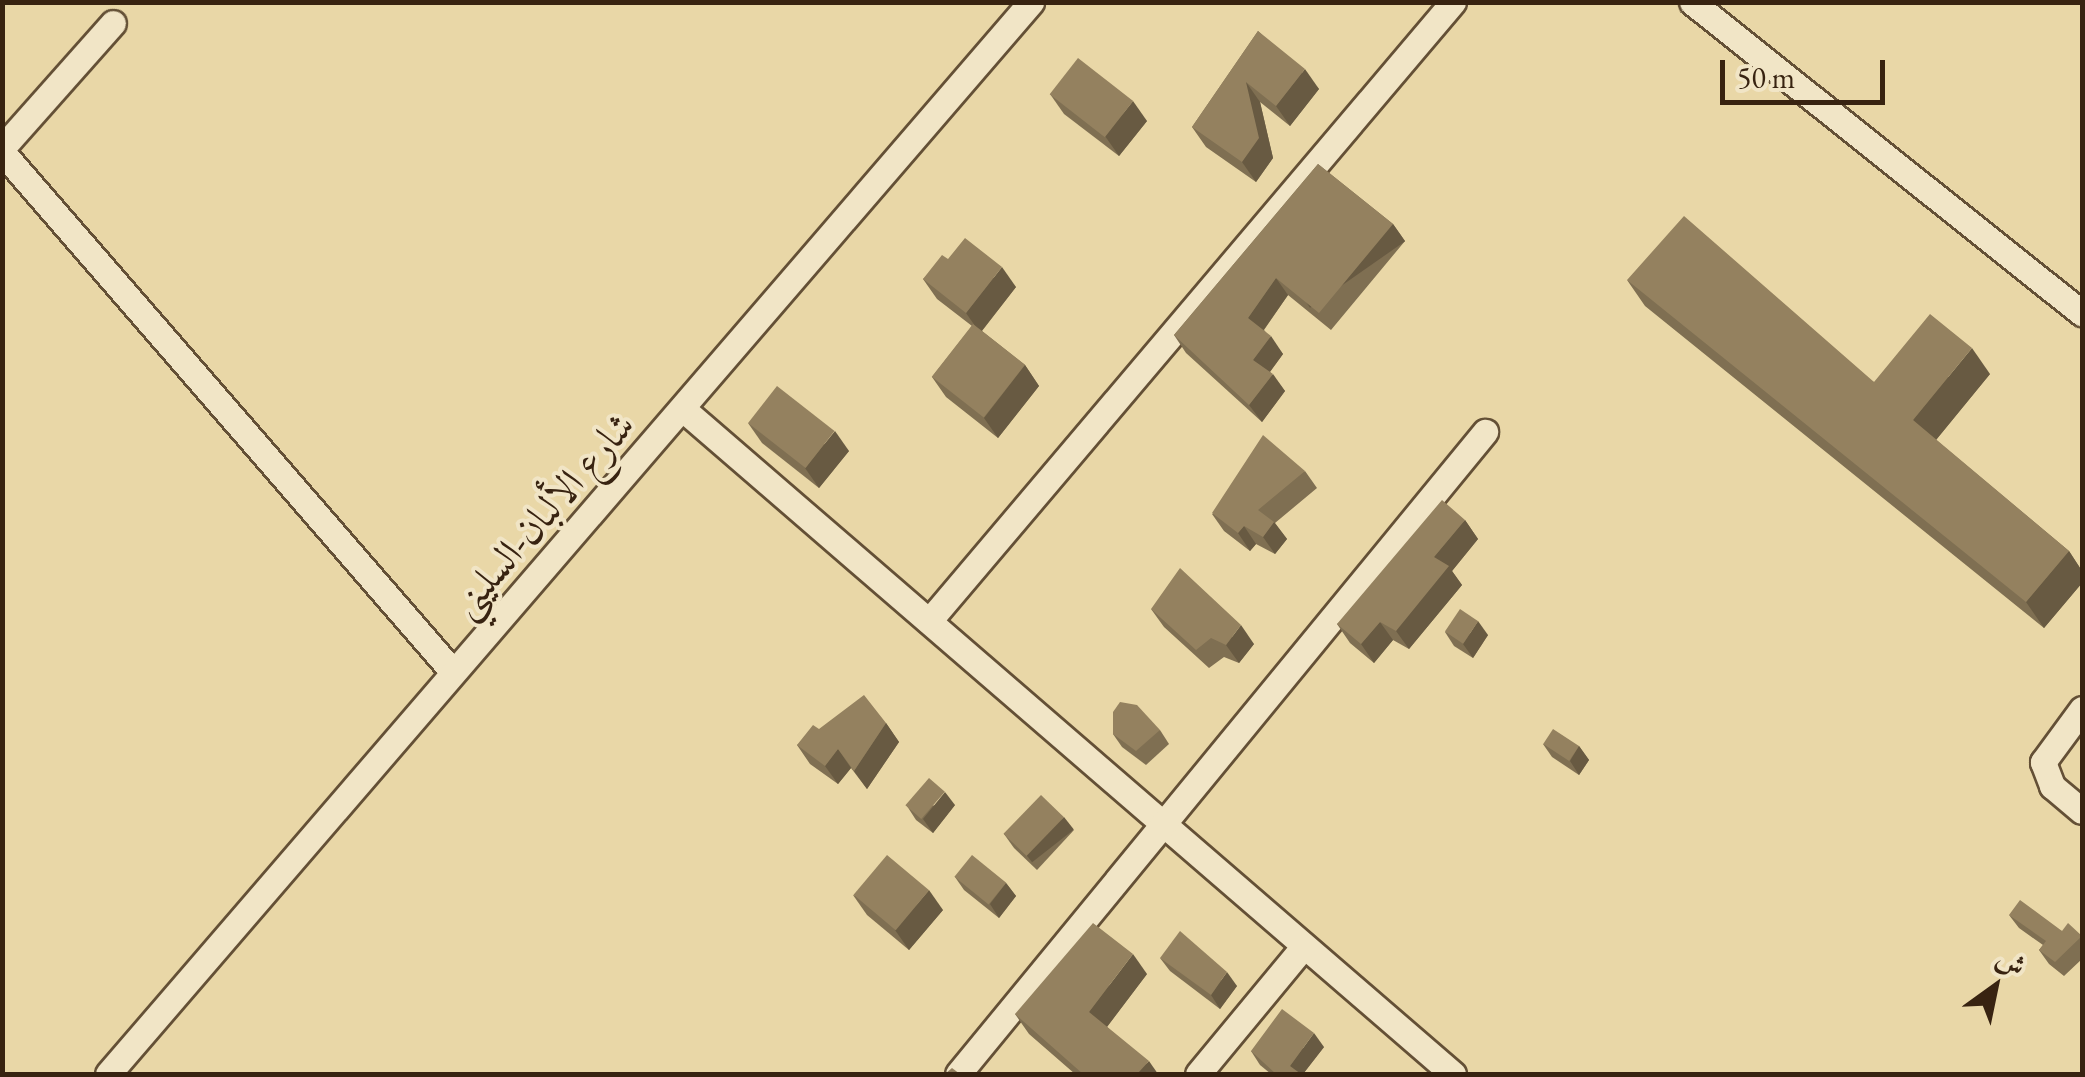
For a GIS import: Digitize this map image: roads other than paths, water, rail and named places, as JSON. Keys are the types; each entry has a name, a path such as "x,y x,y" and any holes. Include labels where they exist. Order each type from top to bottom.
{"street":[{"name":"شارع الألبان-السليني","path":"108,1074 684,410 1030,2"},
{"path":"930,620 1454,2"},
{"path":"1692,2 2082,314"},
{"path":"113,23 2,150 453,672"},
{"path":"684,410 1453,1074"},
{"path":"958,1074 1484,432"},
{"path":"2082,709 2043,762 2052,786 2082,812"},
{"path":"1198,1074 1304,946"}]}
